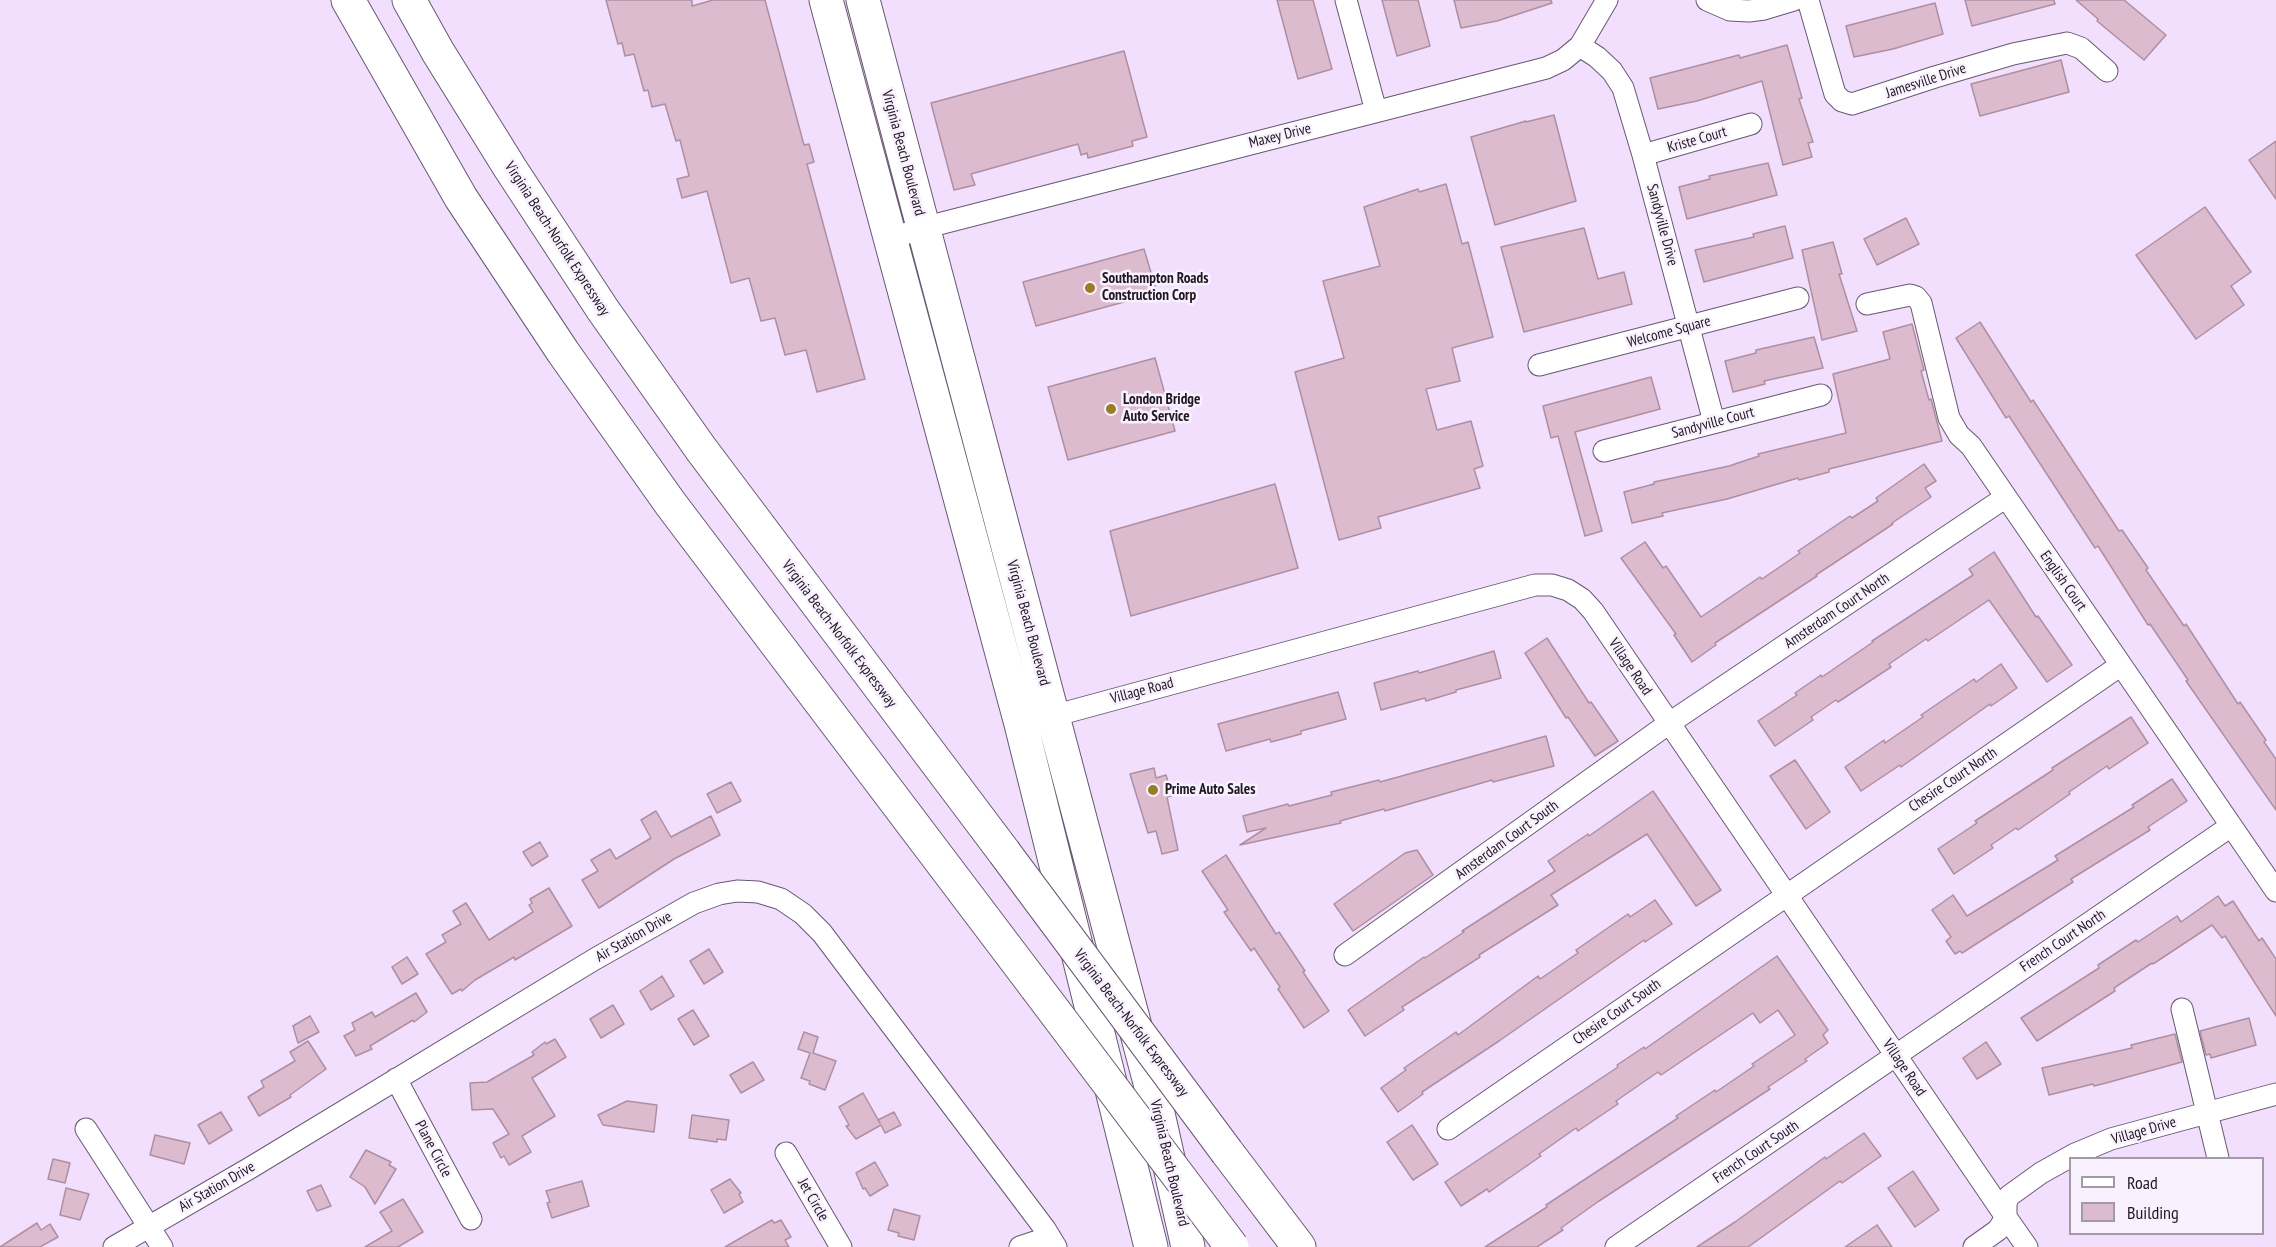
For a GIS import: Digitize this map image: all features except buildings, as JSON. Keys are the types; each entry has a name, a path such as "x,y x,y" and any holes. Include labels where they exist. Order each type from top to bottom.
{"main road":[{"path":"348,0 461,198 563,352 677,513 1232,1247"},
{"name":"Virginia Beach-Norfolk Expressway","path":"409,0 438,52 510,168 603,310 700,449 1299,1247"},
{"path":"826,0 1021,724 1151,1247"},
{"name":"Virginia Beach Boulevard","path":"863,0 1157,1109 1188,1247"}],"street":[{"path":"1346,0 1376,111"},
{"name":"Maxey Drive","path":"889,239 923,228 1546,68 1563,60 1580,46 1607,0"},
{"path":"1707,0 1730,10 1749,11 1794,0"},
{"name":"Jamesville Drive","path":"1808,0 1835,94 1842,101 1852,104 2013,54 2067,43 2081,48 2107,71"},
{"name":"Sandyville Drive","path":"1580,46 1598,57 1612,71 1623,88 1714,422"},
{"name":"Kriste Court","path":"1643,155 1751,124"},
{"name":"English Court","path":"1867,304 1910,295 1916,297 1921,303 1949,418 2276,891"},
{"name":"Welcome Square","path":"1539,365 1798,298"},
{"name":"Sandyville Court","path":"1604,451 1821,394"},
{"name":"Amsterdam Court North","path":"1668,724 2006,498"},
{"name":"Village Road","path":"1021,724 1535,585 1560,588 1582,599 1593,611 2006,1217"},
{"name":"Chesire Court North","path":"1785,895 2121,665"},
{"name":"Amsterdam Court South","path":"1346,955 1668,724"},
{"name":"French Court North","path":"1896,1056 2231,826"},
{"name":"Air Station Drive","path":"114,1247 250,1168 595,959 694,903 728,893 758,892 781,899 803,914 822,933 1053,1242"},
{"name":"Chesire Court South","path":"1448,1129 1785,895"},
{"path":"2182,1009 2218,1157"},
{"name":"French Court South","path":"1616,1247 1896,1056"},
{"name":"Plane Circle","path":"396,1079 471,1219"},
{"name":"Village Drive","path":"2071,1157 2112,1139 2276,1094"},
{"path":"86,1129 162,1247"},
{"name":"Jet Circle","path":"786,1153 841,1247"},
{"name":"Village Drive","path":"2006,1217 2006,1203 2009,1196 2069,1158"},
{"path":"1974,1247 1998,1230 2006,1217 2027,1247"},
{"path":"1020,1247 1053,1242"}],"place":[{"name":"Southampton Roads Construction Corp","path":"1090,288"},
{"name":"London Bridge Auto Service","path":"1111,409"},
{"name":"Prime Auto Sales","path":"1153,790"}]}
